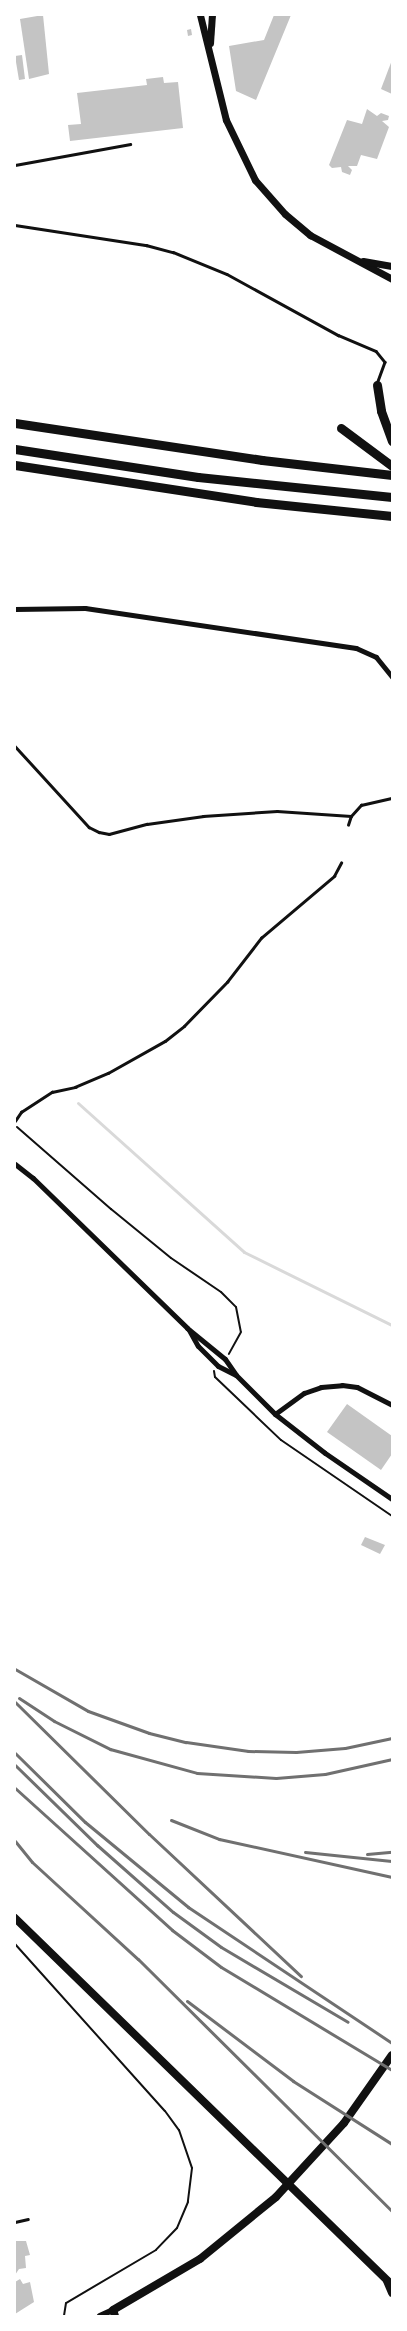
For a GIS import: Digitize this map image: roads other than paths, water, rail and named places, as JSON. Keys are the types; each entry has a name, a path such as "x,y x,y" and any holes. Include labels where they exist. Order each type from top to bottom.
{"highway":[{"path":"377,385 385,427 392,441"},
{"path":"15,423 262,460 392,475"},
{"path":"341,428 392,466"},
{"path":"15,449 198,477 392,497"},
{"path":"15,465 256,502 392,516"}],"main road":[{"path":"200,15 210,46 226,120 256,180 310,235 392,279"},
{"path":"210,46 212,15"},
{"path":"358,261 392,266"},
{"path":"15,1918 390,2283 392,2293"},
{"path":"114,2313 200,2259 263,2209 344,2123 392,2055"}],"street":[{"path":"15,609 85,608 356,648 376,657 392,677"},
{"path":"15,1164 33,1178 187,1328 225,1359 236,1375 276,1414 325,1453 392,1499"},
{"path":"187,1328 198,1346 218,1366 236,1375"},
{"path":"276,1414 304,1393 321,1387 342,1385 357,1387 392,1405"},
{"path":"100,2316 114,2313"}],"lane":[{"path":"15,165 130,144"},
{"path":"15,225 146,245 173,252 227,274 338,335 376,351 384,362 377,385"},
{"path":"15,746 89,827 99,832 109,834 147,824 203,816 277,811 351,816"},
{"path":"348,825 351,816 361,805 392,798"},
{"path":"15,1121 21,1112 52,1092 75,1087 108,1072 165,1041 184,1026 227,982 261,938 334,876 341,863"},
{"path":"15,2222 28,2219"}],"waterway":[{"path":"78,1103 244,1252 392,1325"}],"railway":[{"path":"15,1669 88,1711 149,1733 186,1742 248,1751 296,1752 345,1748 392,1738"},
{"path":"19,1698 54,1721 110,1749 197,1773 276,1778 325,1774 392,1759"},
{"path":"15,1702 149,1834 301,1976"},
{"path":"15,1753 85,1822 188,1907 392,2043"},
{"path":"15,1765 97,1845 173,1912 221,1947 348,2022"},
{"path":"15,1788 172,1930 221,1967 392,2070"},
{"path":"171,1820 219,1839 392,1877"},
{"path":"15,1841 32,1862 138,1959 392,2211"},
{"path":"305,1852 392,1861"},
{"path":"367,1854 392,1852"},
{"path":"187,2001 293,2081 392,2144"}]}
